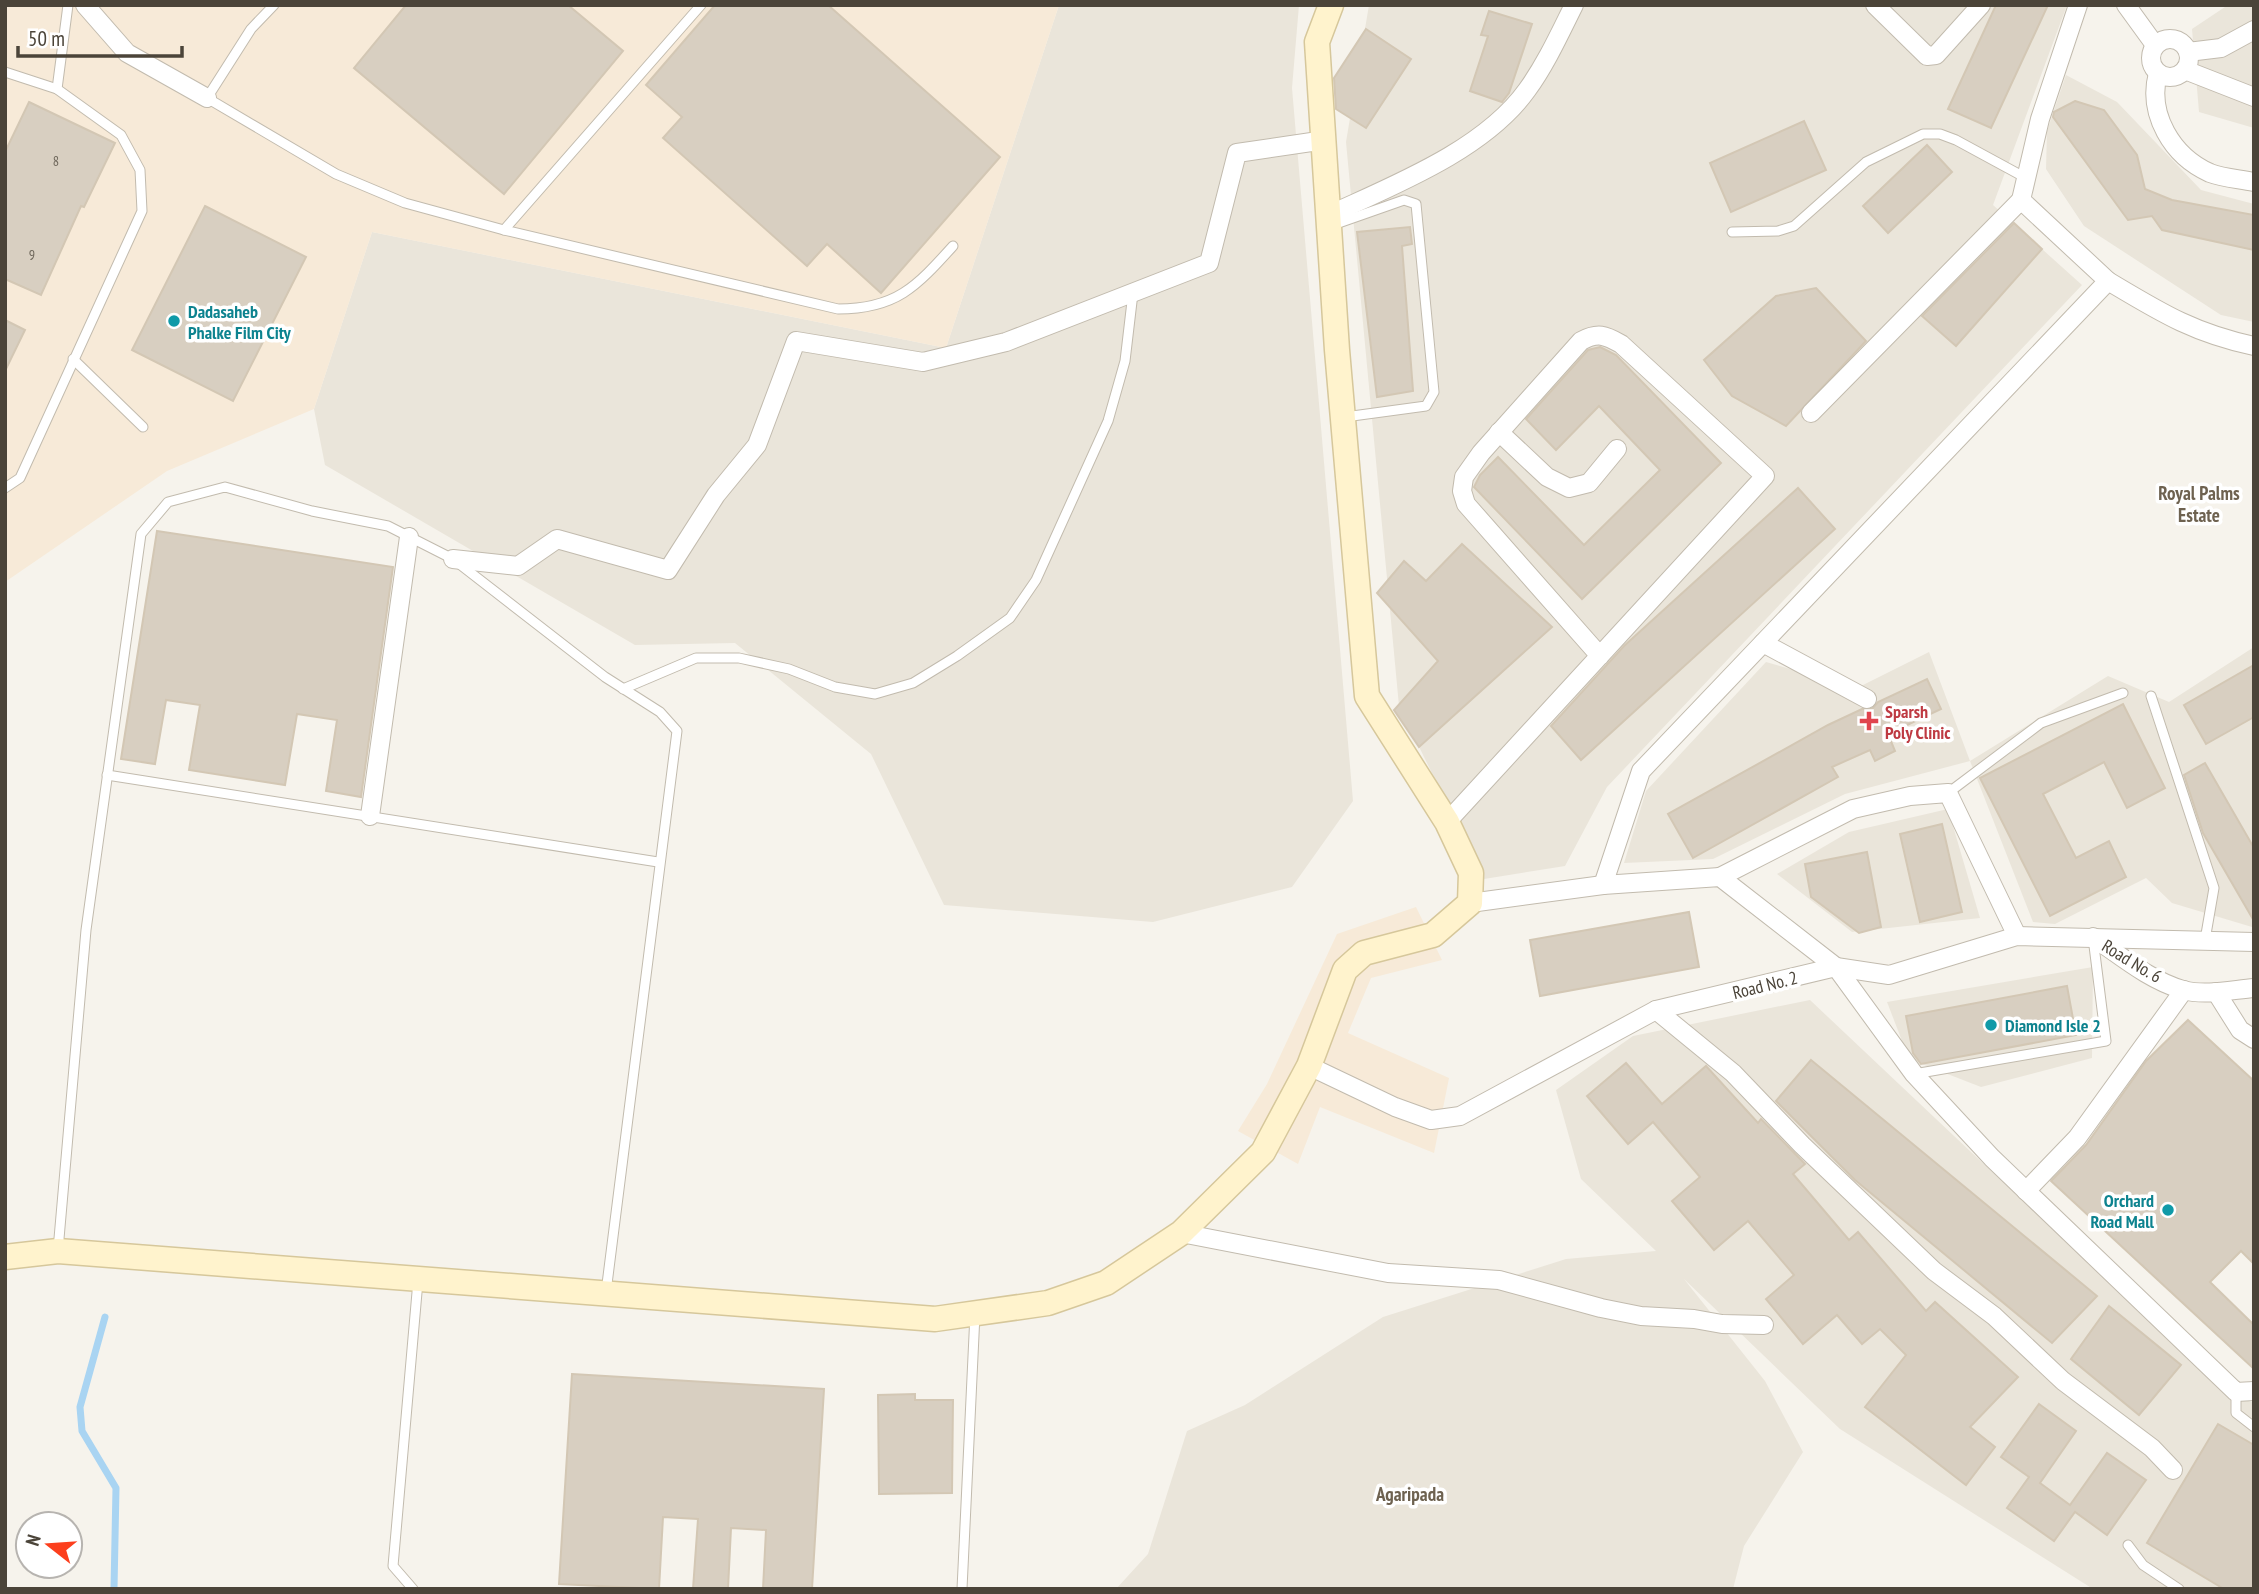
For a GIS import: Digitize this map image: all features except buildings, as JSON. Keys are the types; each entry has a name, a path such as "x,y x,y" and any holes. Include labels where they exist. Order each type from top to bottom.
{"street":[{"path":"85,5 127,53 207,98"},
{"path":"1331,5 1317,42 1343,418 1367,696 1447,822 1471,873 1471,903"},
{"path":"1329,221 1435,165 1492,126 1526,91 1574,5"},
{"path":"1875,5 1927,56 1936,55 1981,5"},
{"path":"1811,413 2021,200 2040,119 2078,5"},
{"path":"2126,5 2155,45"},
{"path":"2188,52 2221,48 2254,30"},
{"path":"2155,45 2173,40 2182,44 2188,52 2189,62 2185,70 2177,76 2167,77 2158,73"},
{"path":"2155,45 2151,55 2158,73 2154,100 2166,134 2185,157 2211,173 2254,182"},
{"path":"2185,70 2254,97"},
{"path":"453,559 518,566 557,539 668,570 716,495 757,445 796,341 923,362 1006,342 1209,263 1237,153 1325,140"},
{"path":"2021,200 2108,281 2173,319 2202,332 2254,346"},
{"path":"1603,886 1641,771 2108,281"},
{"path":"1447,822 1600,656 1765,476 1634,356 1604,335 1593,334 1581,341 1499,432 1464,477 1462,491 1466,505 1600,656"},
{"path":"1499,432 1547,477 1569,488 1589,483 1617,449"},
{"path":"370,816 409,537"},
{"path":"1763,643 1867,699"},
{"path":"5,1257 58,1251 935,1319 1048,1303 1106,1283 1181,1233 1263,1152 1309,1066 1345,971 1364,953 1433,935 1471,903 1603,886 1720,877 1853,809 1910,796 1948,793 2017,936"},
{"path":"1720,877 1836,967 1914,1074 2026,1191 2245,1392"},
{"name":"Road No. 2","path":"1309,1066 1395,1107 1431,1119 1460,1116 1656,1010 1836,967 1889,975 2017,936 2254,942"},
{"name":"Road No. 6","path":"2093,937 2144,973 2184,990 2216,992 2254,988"},
{"path":"2026,1191 2077,1138 2184,990"},
{"path":"2216,992 2240,1030 2254,1039"},
{"path":"1656,1010 1733,1073 1802,1145 1934,1271 1994,1316 2063,1381 2152,1448 2173,1470"},
{"path":"1181,1233 1388,1273 1499,1280 1641,1316 1764,1325"}],"lane":[{"path":"57,89 68,5"},
{"path":"274,5 251,29 207,98 336,174 405,203 505,230 838,309 867,309 894,300 923,279 953,246"},
{"path":"505,230 701,5"},
{"path":"5,72 57,89 121,135 140,170 142,211 20,478 5,488"},
{"path":"1732,232 1778,230 1794,226 1866,162 1923,134 1940,134 1956,140 2026,178"},
{"path":"1329,221 1404,200 1416,204 1434,392 1426,406 1343,418"},
{"path":"624,689 696,658 739,658 789,669 835,687 875,694 913,683 1010,618 1036,580 1108,421 1125,361 1133,293"},
{"path":"73,359 144,427"},
{"path":"58,1251 86,929 141,534 168,502 225,487 312,511 388,526 453,559 624,689 660,712 677,731 658,862 606,1294"},
{"path":"1948,793 2041,723 2123,693"},
{"path":"2151,696 2214,888 2205,940"},
{"path":"107,775 658,862"},
{"path":"1914,1074 2106,1041 2093,937"},
{"path":"413,1589 393,1566 419,1280"},
{"path":"962,1589 975,1313"},
{"path":"2245,1392 2236,1413 2254,1427"},
{"path":"2128,1545 2143,1565 2179,1589"}],"shaded area":[{"path":"5,5 1059,5 946,348 372,232 314,409 167,471 5,582"},
{"path":"1059,5 1299,5 1292,88 1353,801 1292,887 1153,922 944,905 871,754 735,643 635,645 325,465 314,409 372,232 946,348"},
{"path":"1369,5 2067,5 1993,205 2082,285 1607,787 1565,866 1484,879 1399,706 1346,142"},
{"path":"2228,5 2254,5 2254,128 2199,112 2192,29"},
{"path":"2066,75 2117,102 2201,190 2254,204 2254,322 2221,315 2084,226 2046,169 2047,131"},
{"path":"2254,647 2252,927 2172,903 2146,878 2055,924 2033,922 1970,761 2108,676 2169,702"},
{"path":"1929,652 1970,761 1845,794 1713,859 1624,863 1646,791 1766,662 1857,688"},
{"path":"1948,809 1980,918 1852,932 1777,874 1849,832"},
{"path":"1416,907 1442,960 1371,978 1348,1033 1449,1078 1434,1153 1320,1107 1298,1164 1238,1131 1267,1084 1337,934"},
{"path":"2093,967 2092,1058 1981,1087 1909,1059 1887,1002"},
{"path":"1810,1000 2225,1392 2254,1403 2254,1589 2093,1589 1840,1429 1684,1279 1765,1381 1803,1452 1744,1546 1733,1589 1116,1589 1148,1554 1187,1431 1245,1405 1383,1317 1566,1259 1656,1251 1581,1179 1556,1090 1633,1036"}],"waterway":[{"path":"105,1317 80,1407 82,1431 116,1488 114,1589"}],"place":[{"name":"Dadasaheb Phalke Film City","path":"174,321"},
{"name":"Sparsh Poly Clinic","path":"1869,721"},
{"name":"Diamond Isle 2","path":"1991,1025"},
{"name":"Orchard Road Mall","path":"2168,1210"}],"district":[{"name":"Royal Palms Estate","path":"2199,504"},
{"name":"Agaripada","path":"1410,1494"}]}
